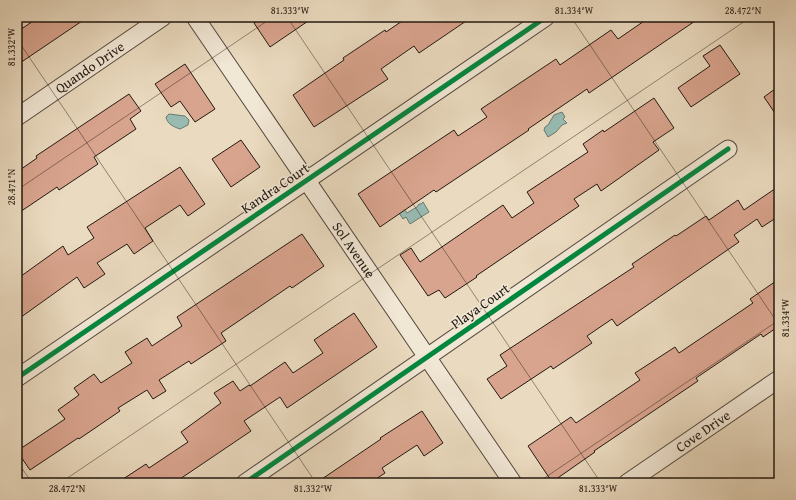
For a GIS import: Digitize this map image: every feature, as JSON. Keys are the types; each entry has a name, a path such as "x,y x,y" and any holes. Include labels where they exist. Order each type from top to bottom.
{"street":[{"name":"Quando Drive","path":"17,117 163,17"},
{"name":"Sol Avenue","path":"195,17 513,483"},
{"name":"Kandra Court","path":"17,378 546,17"},
{"name":"Playa Court","path":"244,483 728,149"},
{"name":"Cove Drive","path":"627,483 779,379"}],"water":[{"path":"562,112 565,117 563,119 567,123 562,125 556,132 548,137 544,130 545,127 554,115"},
{"path":"169,114 185,116 189,120 188,125 180,129 173,126 169,123 166,117"},
{"path":"423,202 429,212 410,224 406,217 403,219 399,213 404,209 407,213"}],"building":[{"path":"39,17 88,17 17,65 17,32"},
{"path":"262,17 314,17 270,47 254,23"},
{"path":"408,17 472,17 419,53 414,46 381,69 388,79 314,127 293,95 344,60 343,58 385,30 386,32"},
{"path":"650,17 701,17 589,93 587,89 436,192 434,190 380,227 358,194 454,130 458,136 487,117 481,109 556,59 560,65 611,30 618,39"},
{"path":"720,45 740,74 691,107 678,88 710,66 703,56"},
{"path":"185,64 215,109 195,122 180,101 171,107 155,84"},
{"path":"779,86 779,119 764,97"},
{"path":"129,94 141,111 130,119 136,129 94,157 98,164 59,190 57,187 17,214 17,172 37,158 36,156"},
{"path":"654,98 674,128 653,142 659,150 601,191 597,184 574,199 579,206 445,298 439,290 428,296 400,255 411,248 420,262 503,205 512,218 534,203 527,192 588,152 583,144 603,130 604,132"},
{"path":"241,140 260,167 231,187 212,159"},
{"path":"180,167 205,204 188,216 180,205 145,228 153,241 134,254 127,244 97,263 105,274 84,288 77,277 17,320 17,279 63,246 68,255 94,238 87,227"},
{"path":"779,186 779,216 762,227 757,219 734,235 739,242 617,326 612,319 587,336 592,343 553,369 551,366 501,399 487,379 507,366 500,355 634,267 632,264 706,216 709,220 738,200 744,210"},
{"path":"302,234 324,266 292,288 290,286 221,333 226,341 191,364 189,361 159,380 166,391 153,399 147,390 118,408 120,411 30,470 17,451 65,419 58,410 79,395 74,388 94,374 101,383 132,363 125,352 147,338 152,346 182,326 177,317"},
{"path":"779,279 779,326 763,337 761,334 696,378 698,381 594,451 595,452 552,482 528,446 571,417 576,423 640,380 635,373 675,347 679,353 753,303 750,299"},
{"path":"354,313 377,347 287,408 280,397 244,421 251,431 174,483 117,483 146,464 149,468 188,442 181,432 221,403 214,393 233,381 240,391 249,385 250,386 285,362 293,373 323,353 314,340"},
{"path":"422,411 443,443 424,456 417,445 382,468 385,473 370,483 316,483 381,439 380,438"}],"cycle path":[{"path":"17,378 546,17"},
{"path":"245,483 728,149"}]}
